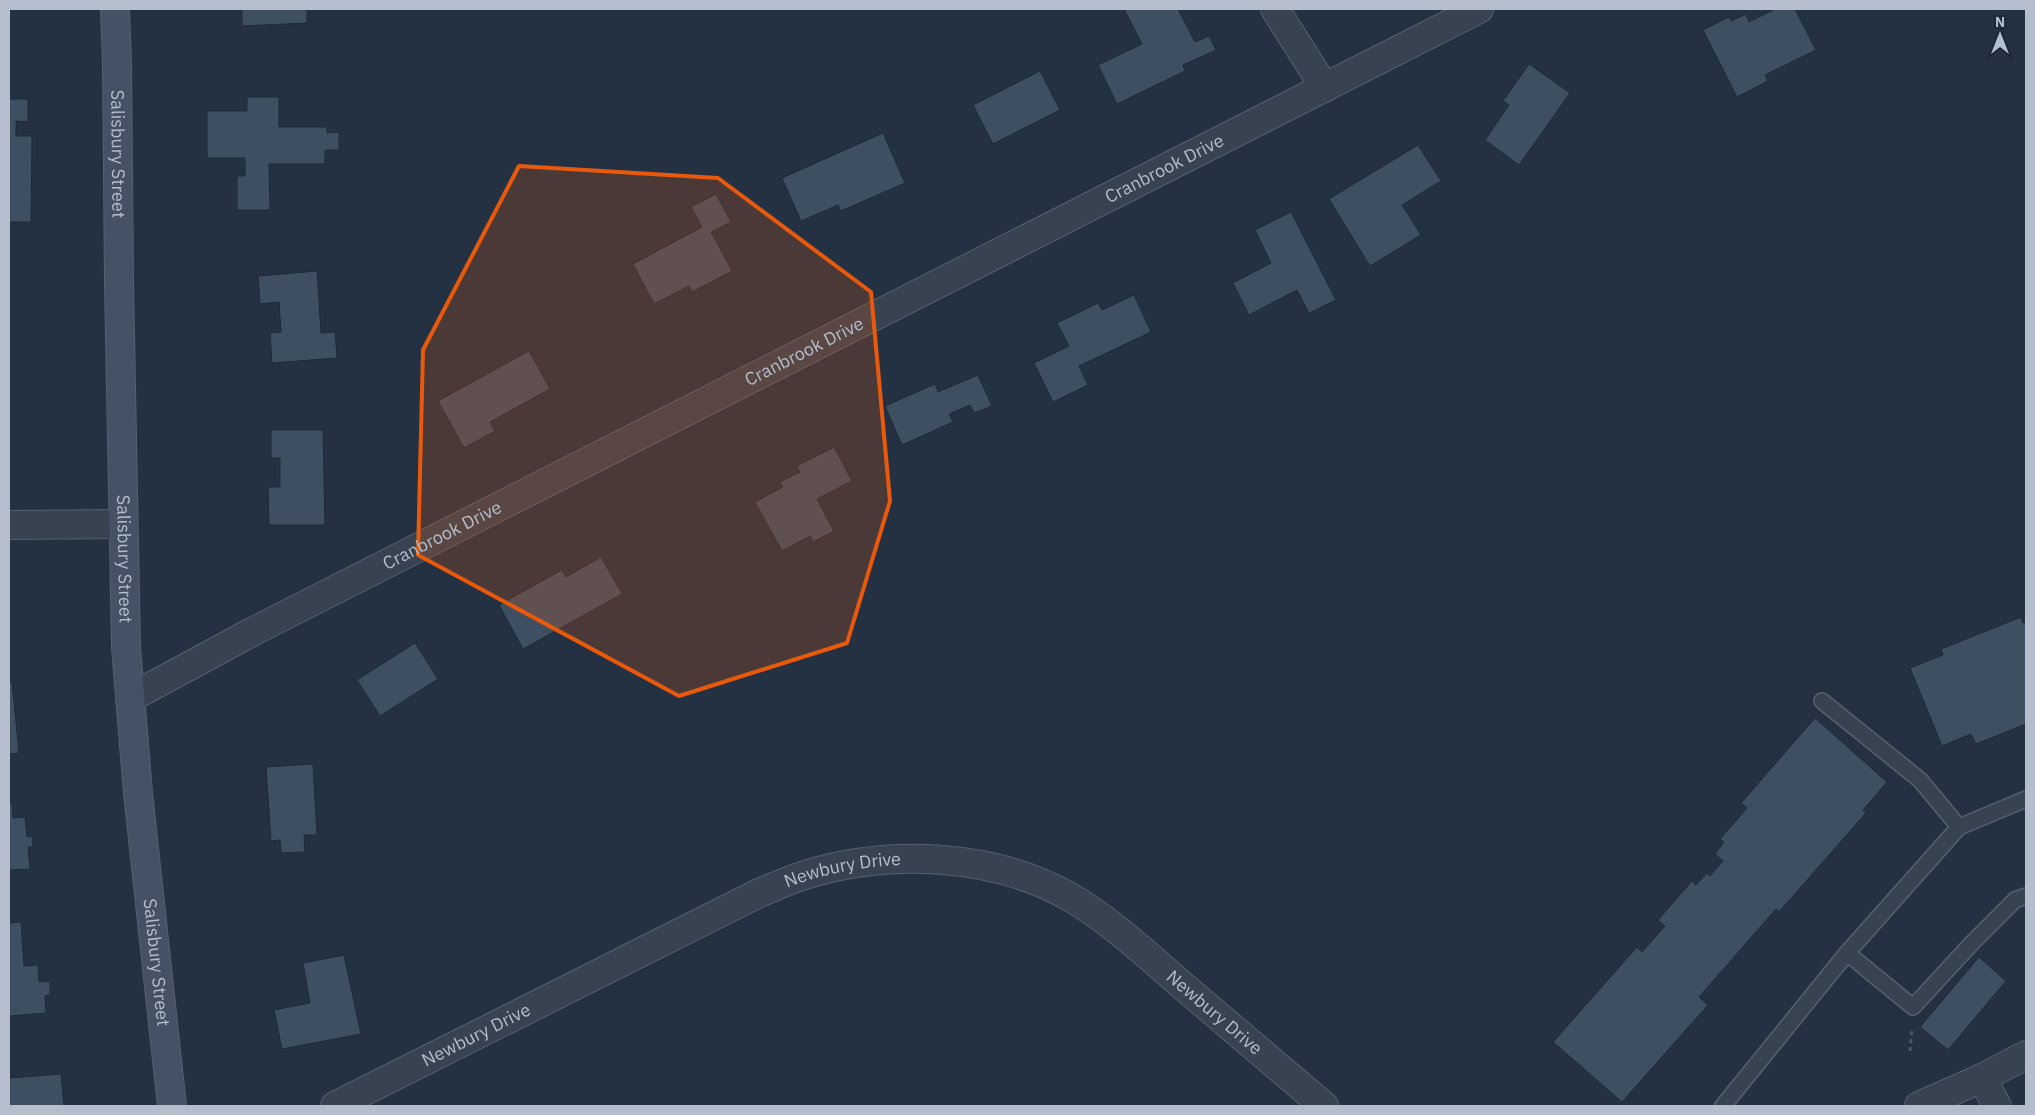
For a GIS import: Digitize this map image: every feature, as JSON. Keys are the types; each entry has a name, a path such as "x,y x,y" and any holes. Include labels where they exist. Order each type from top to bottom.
{"main road":[{"name":"Salisbury Street","path":"115,9 118,62 119,272 126,647 172,1106"}],"street":[{"path":"1275,9 1325,88"},
{"name":"Cranbrook Drive","path":"130,698 252,632 1479,9"},
{"path":"9,525 123,524"},
{"name":"Newbury Drive","path":"335,1106 759,893 805,875 855,863 927,858 951,860 1000,869 1069,896 1128,939 1324,1106"},
{"path":"1919,1106 1982,1078 2026,1055"},
{"path":"1982,1078 1997,1106"}],"lane":[{"path":"1822,701 1920,780 1959,827"},
{"path":"1723,1106 1847,953 1959,827 2026,799"},
{"path":"1847,953 1913,1007 2015,900 2026,896"}],"highlighted area":[{"path":"519,166 718,178 871,292 890,501 847,643 679,696 418,555 423,350"}],"building":[{"path":"242,9 307,9 307,23 242,26"},
{"path":"1124,9 1178,9 1195,42 1209,36 1216,50 1183,65 1185,71 1117,104 1098,65 1142,44"},
{"path":"1775,9 1795,9 1816,50 1765,75 1768,81 1737,97 1703,30 1729,17 1731,21 1746,14 1749,22"},
{"path":"1529,64 1570,93 1519,165 1485,140 1509,105 1503,101"},
{"path":"1040,71 1060,110 993,144 973,105"},
{"path":"247,97 279,97 279,127 327,127 327,133 339,132 339,150 325,150 325,164 269,164 270,210 237,210 237,176 245,176 245,158 207,158 207,111 247,111"},
{"path":"9,99 28,99 28,122 16,121 16,136 32,136 31,222 9,222"},
{"path":"883,133 905,183 841,211 838,205 801,221 782,178"},
{"path":"1418,145 1441,181 1402,205 1421,235 1370,266 1329,199"},
{"path":"716,194 731,222 711,232 732,271 692,292 689,286 654,304 633,264 702,227 691,207"},
{"path":"1291,212 1336,300 1309,313 1297,290 1249,315 1233,283 1271,263 1255,230"},
{"path":"317,271 321,333 335,332 337,358 272,363 270,333 281,332 279,302 260,304 258,276"},
{"path":"1134,295 1151,332 1079,366 1088,385 1053,402 1034,363 1069,346 1057,323 1098,303 1102,310"},
{"path":"529,351 550,389 490,422 495,431 464,448 438,401"},
{"path":"978,375 992,406 974,413 970,405 949,414 953,422 902,445 885,406 935,384 938,392"},
{"path":"271,430 323,430 325,525 269,525 268,487 280,487 280,458 271,458"},
{"path":"834,447 852,481 817,499 834,531 813,542 810,536 782,551 755,502 783,487 780,482 800,472 797,466"},
{"path":"601,557 622,594 523,649 499,605 562,570 566,577"},
{"path":"2021,617 2023,623 2026,622 2026,724 1976,744 1971,734 1942,746 1910,668 1943,655 1941,649"},
{"path":"415,643 438,679 380,716 357,680"},
{"path":"9,682 12,682 19,753 9,754"},
{"path":"1815,718 1887,782 1863,810 1866,813 1779,912 1776,909 1699,997 1708,1005 1622,1102 1553,1042 1637,947 1642,952 1665,926 1658,920 1692,881 1696,885 1707,873 1710,876 1723,861 1715,854 1724,842 1720,839 1747,808 1741,803"},
{"path":"313,764 317,835 304,835 305,852 281,853 280,840 271,841 266,767"},
{"path":"9,803 12,803 13,818 25,817 27,837 32,836 33,847 28,847 30,869 9,870"},
{"path":"21,922 24,966 38,965 39,982 50,981 50,995 45,996 46,1013 9,1016 9,923"},
{"path":"344,955 361,1034 282,1049 274,1010 310,1003 303,963"},
{"path":"1979,957 2006,981 1948,1050 1920,1027"},
{"path":"61,1074 64,1106 9,1106 9,1078"}]}
